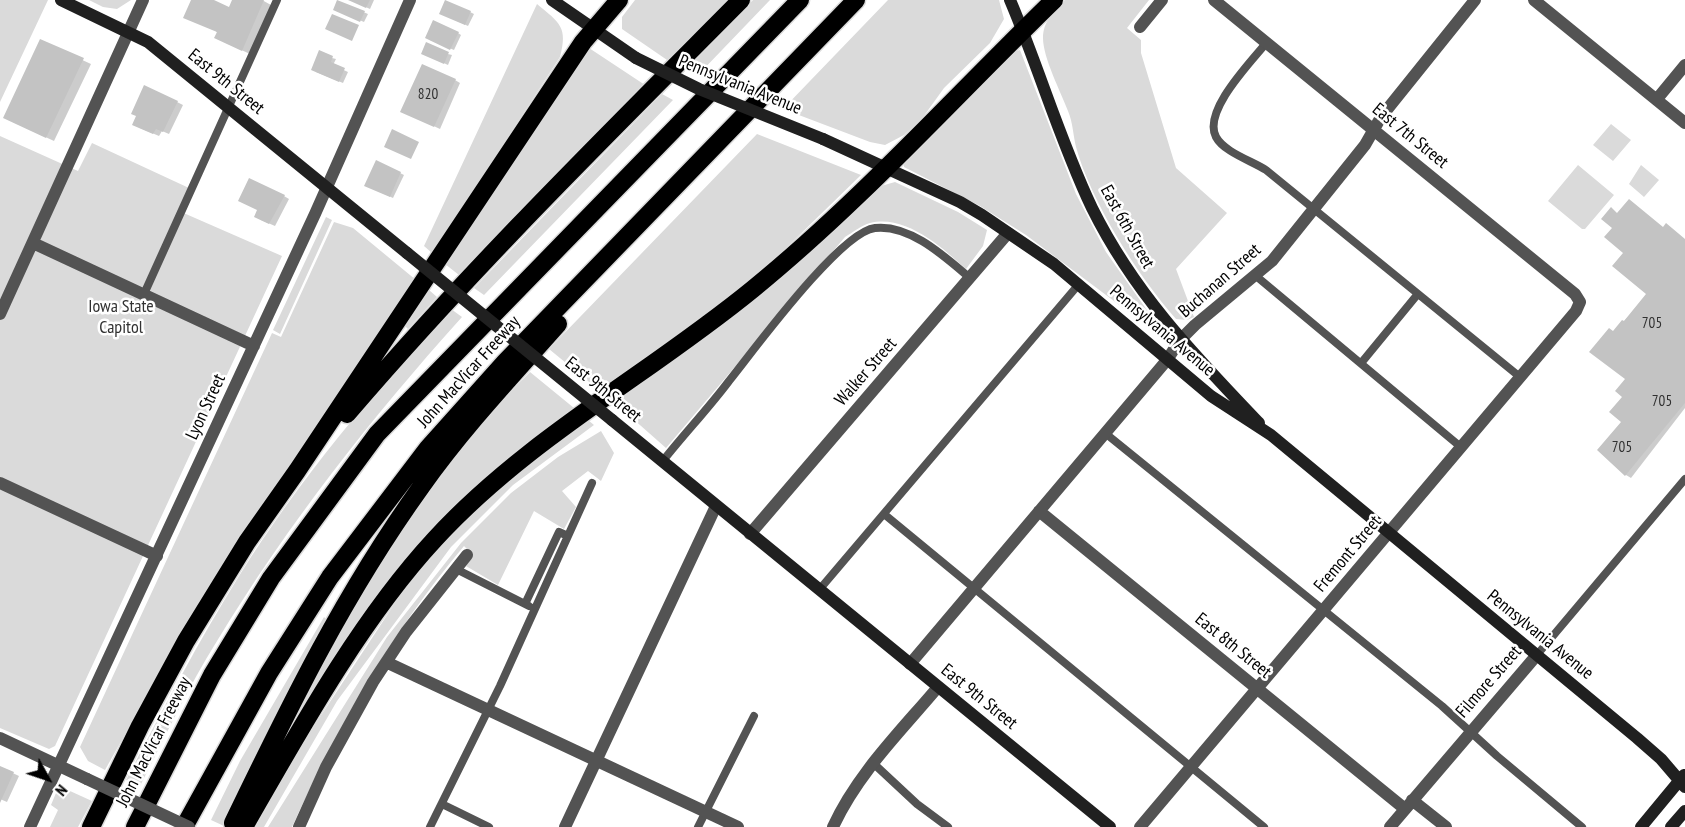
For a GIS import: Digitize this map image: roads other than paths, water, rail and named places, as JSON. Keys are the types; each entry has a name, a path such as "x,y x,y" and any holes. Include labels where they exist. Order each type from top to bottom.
{"highway":[{"path":"91,827 140,726 186,641 247,542 297,471 485,185 592,30 619,0"},
{"path":"297,471 404,347 546,197 741,0"},
{"name":"John MacVicar Freeway","path":"135,827 212,675 271,578 377,434 800,0"},
{"name":"John MacVicar Freeway","path":"184,827 269,673 330,577 378,511 468,400 856,0"},
{"path":"244,827 316,706 365,630 432,542 468,504 557,430 751,291 833,220 1054,0"},
{"path":"232,827 324,638 362,573 422,485 477,416 658,206"}],"main road":[{"name":"East 9th Street","path":"61,0 130,32 156,48 1110,827"},
{"name":"Pennsylvania Avenue","path":"552,0 592,30 636,58 699,89 886,167 960,202 1008,233 1079,284 1211,396 1271,435 1651,749 1683,780"},
{"name":"East 6th Street","path":"1010,0 1092,207 1137,284 1180,340 1271,435"},
{"path":"1641,827 1683,780"},
{"path":"1671,827 1685,811"}],"street":[{"path":"0,314 143,0"},
{"name":"Lyon Street","path":"30,827 254,346 410,0"},
{"path":"1140,27 1162,0"},
{"name":"East 7th Street","path":"1214,0 1575,294 1580,302"},
{"name":"Buchanan Street","path":"910,664 1167,360 1180,340 1229,295 1256,276 1272,261 1374,130 1381,117 1475,0"},
{"path":"1534,0 1684,120"},
{"path":"1657,99 1685,65"},
{"name":"Walker Street","path":"750,534 1008,233"},
{"path":"33,243 254,346"},
{"name":"Fremont Street","path":"1140,827 1462,448 1576,311 1580,302"},
{"path":"0,483 157,556"},
{"path":"565,827 716,506"},
{"name":"East 8th Street","path":"1039,511 1257,689 1408,805 1446,827"},
{"path":"299,827 326,767 373,682 388,663 406,632 467,555"},
{"name":"Filmore Street","path":"1390,827 1469,731 1536,656"},
{"path":"388,663 738,827"},
{"path":"833,827 846,800 873,763 938,687"},
{"path":"0,738 189,827"}],"lane":[{"path":"144,294 277,0"},
{"path":"1267,42 1219,106 1214,124 1215,136 1224,145 1266,170 1520,377"},
{"path":"662,462 755,347 819,273 858,234 875,228 895,229 927,245 970,278"},
{"path":"1256,276 1362,362 1462,448"},
{"path":"819,590 1079,284"},
{"path":"1362,362 1417,295"},
{"path":"1105,434 1324,609 1582,827"},
{"name":"Filmore Street","path":"1536,656 1685,479"},
{"path":"430,827 592,483"},
{"path":"884,514 972,590 1192,765 1264,827"},
{"path":"525,604 559,532 568,536"},
{"path":"456,569 533,608"},
{"path":"698,827 754,716"},
{"path":"873,763 917,804 948,827"},
{"path":"442,804 489,827"}],"park label":[{"name":"Iowa State Capitol","path":"121,317"}]}
